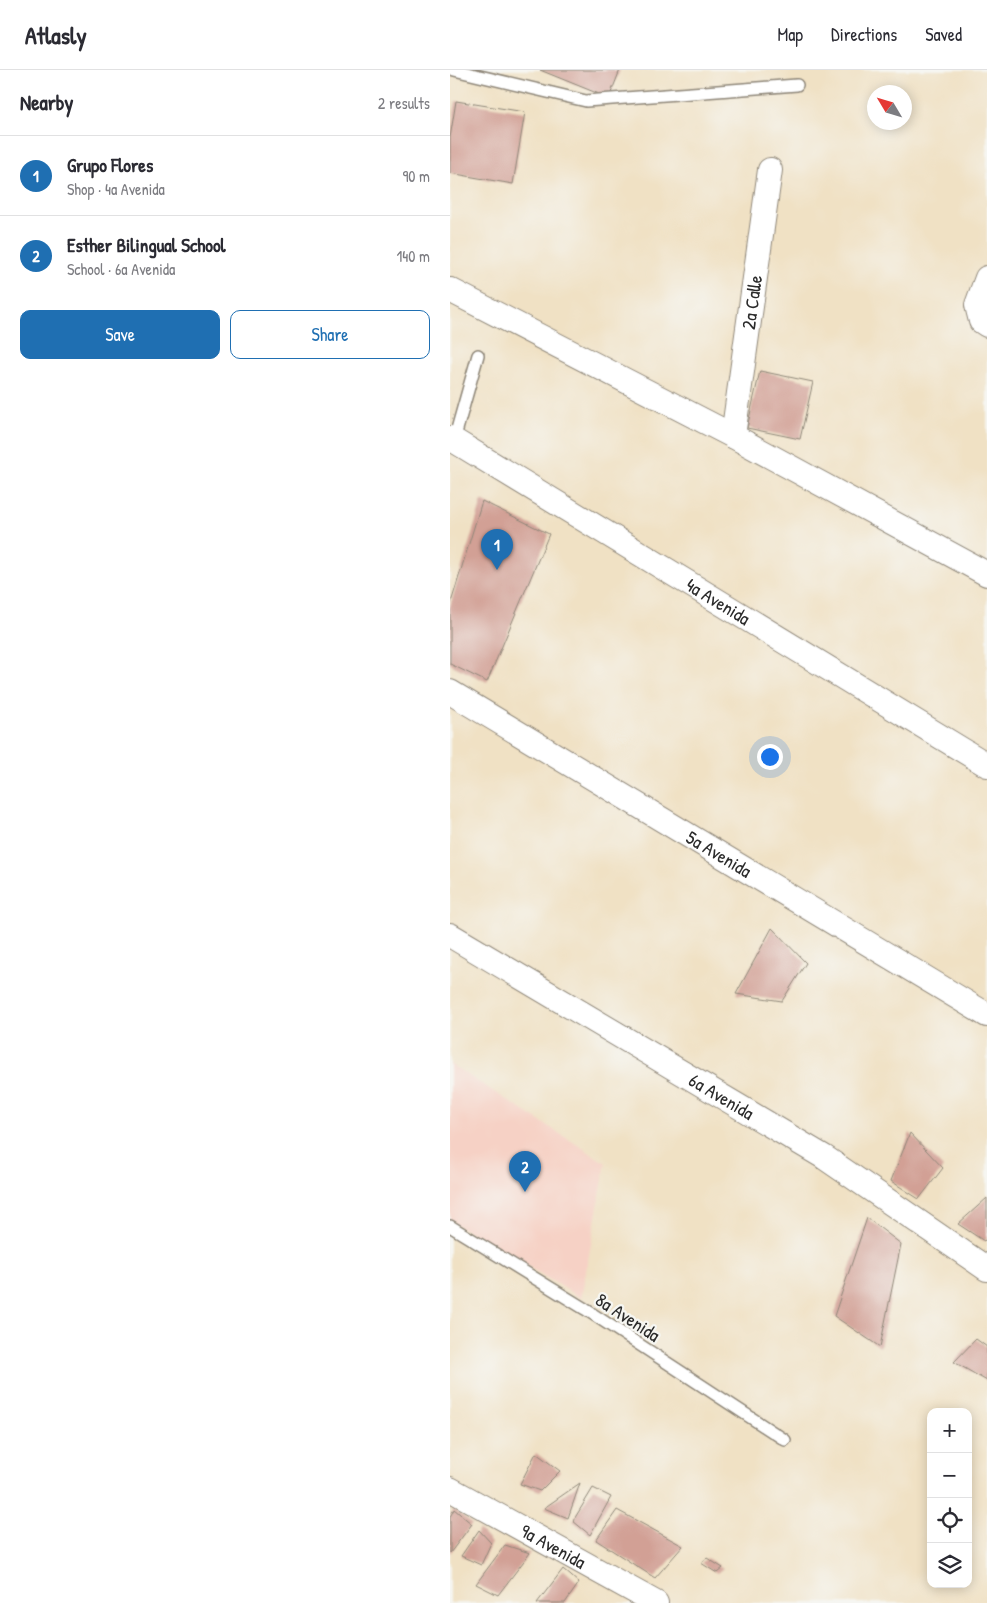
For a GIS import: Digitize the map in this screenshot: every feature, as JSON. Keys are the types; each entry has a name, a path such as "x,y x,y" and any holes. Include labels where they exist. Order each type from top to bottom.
{"street":[{"name":"2a Calle","path":"732,436 770,170"},
{"path":"984,323 977,305 987,278"},
{"path":"450,290 732,436 987,574"},
{"name":"4a Avenida","path":"452,439 985,759"},
{"name":"5a Avenida","path":"450,692 987,1015"},
{"name":"6a Avenida","path":"450,935 824,1157 987,1269"},
{"name":"9a Avenida","path":"450,1489 656,1603"}],"lane":[{"path":"454,70 586,101 797,85"},
{"path":"452,439 478,355"},
{"name":"8a Avenida","path":"450,1226 585,1309 785,1440"}],"shaded area":[{"path":"450,1064 606,1163 581,1298 450,1221"}],"building":[{"path":"540,70 620,70 609,98"},
{"path":"456,101 525,112 513,184 450,173 450,138"},
{"path":"760,371 813,382 800,439 747,428"},
{"path":"482,501 549,534 487,682 450,664 450,606"},
{"path":"772,928 806,963 782,1001 736,994"},
{"path":"910,1133 943,1168 919,1199 891,1181"},
{"path":"987,1198 987,1238 984,1241 958,1224"},
{"path":"867,1218 901,1244 880,1347 834,1316"},
{"path":"976,1339 987,1347 987,1381 954,1362"},
{"path":"536,1453 560,1471 540,1491 520,1484"},
{"path":"580,1483 568,1518 544,1508"},
{"path":"593,1488 611,1497 590,1535 573,1521"},
{"path":"454,1509 472,1524 450,1553 450,1517"},
{"path":"617,1510 683,1546 655,1578 596,1540"},
{"path":"479,1530 491,1543 481,1565 461,1556"},
{"path":"505,1545 530,1553 498,1595 476,1584"},
{"path":"707,1558 723,1568 717,1573 701,1563"},
{"path":"563,1569 579,1583 565,1603 537,1603"}],"place":[{"name":"Grupo Flores","path":"497,570"},
{"name":"Esther Bilingual School","path":"525,1192"}]}
